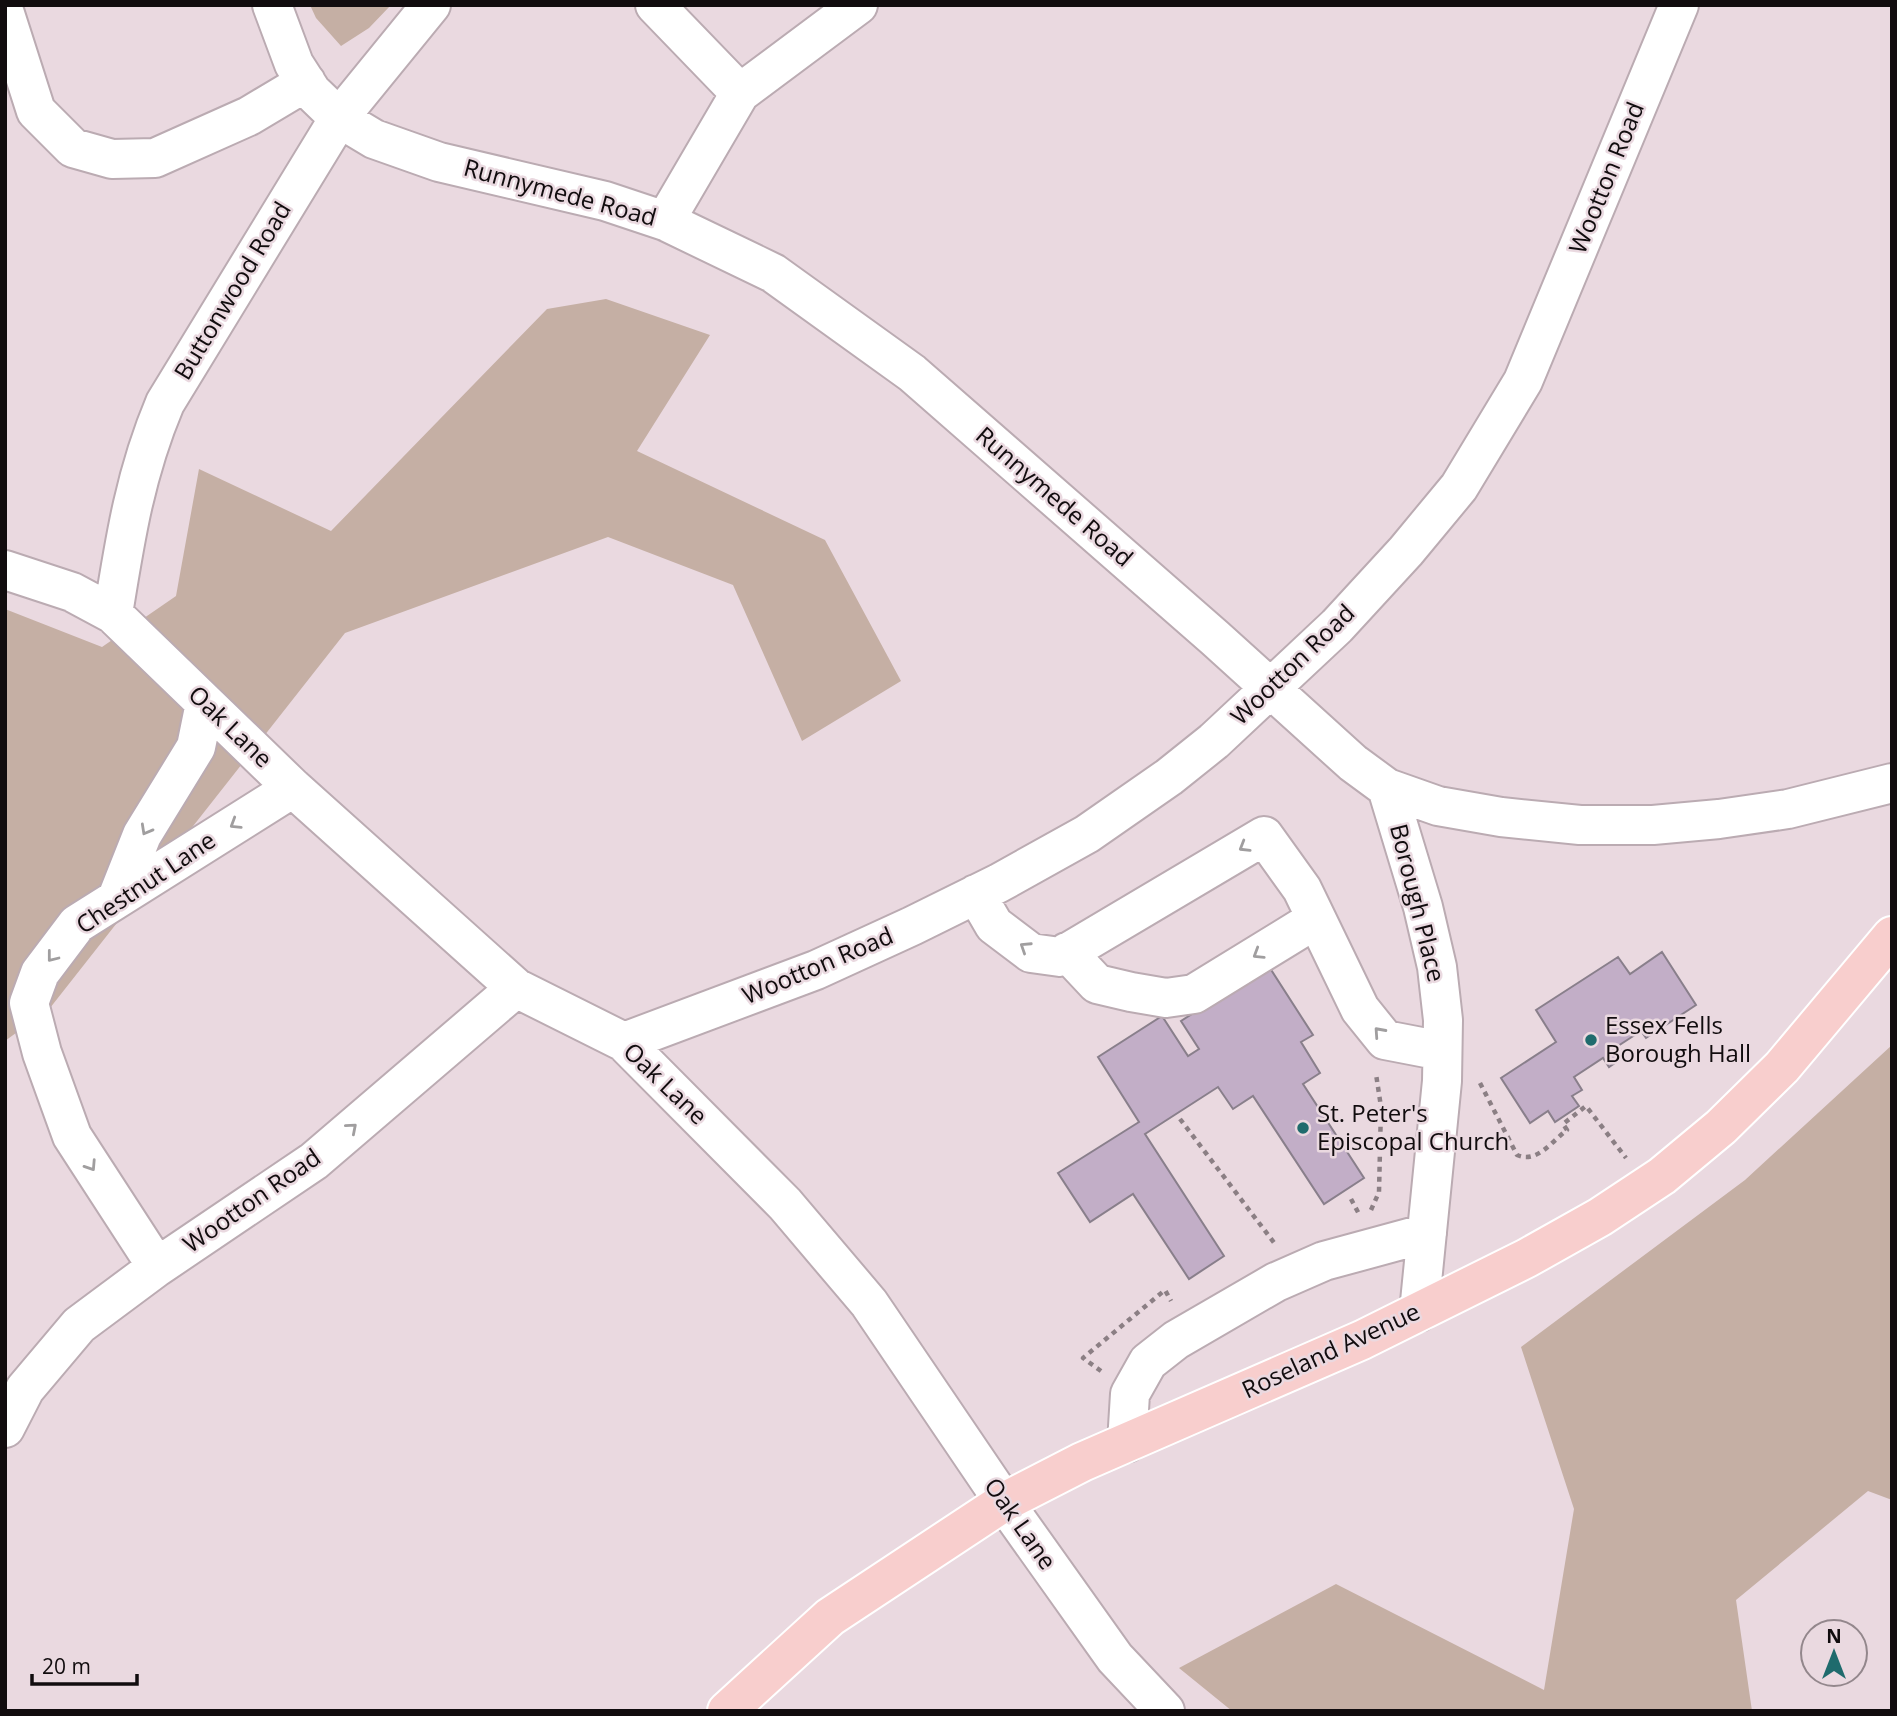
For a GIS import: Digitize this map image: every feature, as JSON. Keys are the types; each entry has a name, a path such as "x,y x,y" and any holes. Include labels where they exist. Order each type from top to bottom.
{"main road":[{"name":"Roseland Avenue","path":"727,1711 830,1617 1004,1502 1127,1443 1362,1340 1527,1258 1601,1217 1721,1127 1782,1067 1892,936"}],"street":[{"name":"Runnymede Road","path":"272,5 294,64 312,92 339,117 374,139 439,162 605,201 665,221 773,273 912,373 1215,638 1353,763 1387,788 1438,806 1500,817 1580,825 1653,825 1719,819 1788,808 1892,783"},
{"name":"Buttonwood Road","path":"113,614 137,480 165,403 339,117 431,5"},
{"path":"654,5 740,93"},
{"path":"665,221 740,93 858,5"},
{"name":"Wootton Road","path":"624,1042 816,970 976,894 1087,834 1169,777 1214,741 1337,626 1406,551 1459,487 1523,381 1679,5"},
{"path":"5,14 36,111 72,148 112,159 155,158 249,116 306,82"},
{"name":"Oak Lane","path":"5,570 72,592 113,614 293,788 516,988 624,1042 785,1205 869,1303 1004,1502 1115,1658 1165,1711"},
{"path":"117,898 142,835 196,747 205,703"},
{"name":"Chestnut Lane","path":"157,1267 72,1136 42,1053 29,1003 40,973 77,925 293,788"},
{"name":"Borough Place","path":"1387,788 1423,907 1437,967 1443,1020 1442,1058 1419,1312"},
{"path":"976,894 994,925 1031,953 1060,957 1264,836 1302,889 1360,1009 1369,1021 1385,1040 1442,1058"},
{"path":"1067,952 1097,984 1166,998 1194,994 1316,919"},
{"name":"Wootton Road","path":"5,1427 25,1390 79,1325 157,1267 314,1161 516,988"},
{"path":"1127,1443 1130,1394 1148,1362 1176,1340 1276,1282 1324,1261 1427,1233"}],"path":[{"path":"1368,1215 1379,1192 1381,1155 1381,1107 1369,1021"},
{"path":"1442,1058 1468,1059 1517,1155 1530,1157 1541,1153 1567,1130 1563,1125 1586,1106 1647,1185"},
{"path":"1180,1119 1297,1273"},
{"path":"1130,1394 1083,1357 1165,1290 1175,1310"}],"shaded area":[{"path":"310,5 391,5 369,28 341,46 316,18"},
{"path":"606,299 710,335 637,451 825,540 901,681 802,741 733,585 608,537 345,633 50,1008 5,1041 5,609 102,647 176,596 199,469 331,531 547,309"},
{"path":"1892,1045 1892,1500 1868,1491 1736,1600 1752,1711 1232,1711 1179,1668 1336,1584 1544,1690 1574,1509 1521,1347 1745,1180"}],"building":[{"name":"Essex Fells Borough Hall","path":"1662,952 1696,1005 1646,1038 1641,1031 1618,1046 1625,1056 1609,1067 1603,1058 1574,1077 1582,1090 1572,1096 1579,1106 1555,1122 1548,1111 1530,1123 1501,1078 1556,1042 1536,1010 1618,957 1630,974"},
{"name":"St. Peter's Episcopal Church","path":"1268,965 1313,1035 1301,1042 1320,1073 1303,1084 1364,1178 1324,1204 1253,1096 1233,1109 1218,1087 1145,1134 1224,1256 1189,1279 1133,1194 1090,1222 1058,1173 1139,1122 1098,1057 1162,1016 1188,1056 1199,1049 1181,1021"}],"place":[{"name":"Essex Fells Borough Hall","path":"1591,1040"},
{"name":"St. Peter's Episcopal Church","path":"1303,1128"}]}
